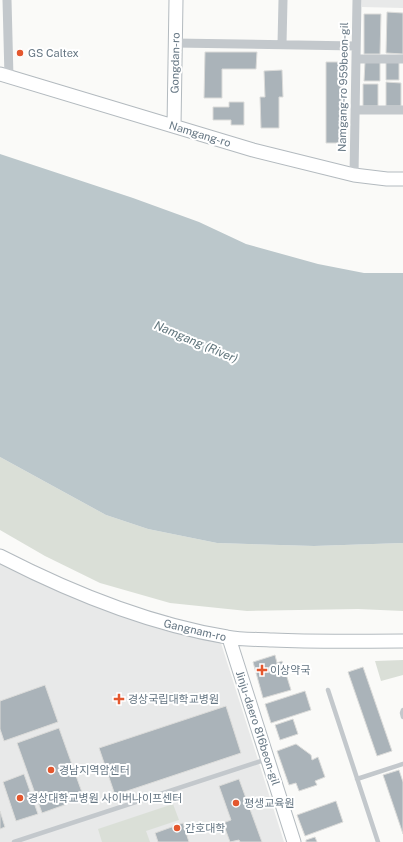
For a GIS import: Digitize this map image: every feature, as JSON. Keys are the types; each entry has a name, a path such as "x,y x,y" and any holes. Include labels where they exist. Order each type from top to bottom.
{"street":[{"path":"4,76 7,0"},
{"name":"Gongdan-ro","path":"174,126 176,0"},
{"path":"282,44 283,0"},
{"name":"Namgang-ro 959beon-gil","path":"354,175 357,0"},
{"path":"175,43 356,46"},
{"path":"356,59 403,59"},
{"name":"Namgang-ro","path":"4,76 253,150 354,175 387,179 403,179"},
{"path":"356,110 403,110"},
{"name":"Gangnam-ro","path":"0,556 121,610 172,626 229,638 322,642 403,641"},
{"name":"Jinju-daero 816beon-gil","path":"229,638 294,842"}],"lane":[{"path":"328,690 356,779 378,842"},
{"path":"403,710 403,717"},
{"path":"14,842 268,759"},
{"path":"356,779 403,764"}],"shaded area":[{"path":"362,0 403,0 403,8 362,7"},
{"path":"0,457 106,515 148,529 217,543 314,546 403,543 403,611 358,609 247,611 170,603 100,583 45,556 0,530"},
{"name":"경상국립대학교병원","path":"0,563 220,640 284,842 0,842"},
{"path":"403,660 403,675 381,681 375,661"},
{"path":"173,804 179,820 146,831 150,842 102,842 98,829"}],"water":[{"name":"Namgang (River)","path":"0,154 133,198 199,222 246,244 318,264 364,273 403,273 403,543 314,546 217,543 148,529 106,515 0,457"}],"building":[{"path":"387,12 403,13 403,54 386,53"},
{"path":"364,14 381,14 380,54 364,54"},
{"path":"205,52 257,52 256,69 222,69 222,98 204,98"},
{"path":"386,60 399,60 399,80 386,80"},
{"path":"326,62 343,62 343,143 326,143"},
{"path":"365,62 380,62 380,81 364,81"},
{"path":"282,70 283,97 279,97 279,128 261,128 260,97 265,97 264,71"},
{"path":"386,82 401,83 401,106 386,106"},
{"path":"363,84 378,84 378,106 363,106"},
{"path":"229,102 244,102 244,125 231,125 231,120 213,120 213,107 229,107"},
{"path":"275,655 277,663 282,661 291,690 263,698 253,662"},
{"path":"363,667 392,751 377,756 348,672"},
{"path":"45,685 58,722 4,741 0,729 0,701"},
{"path":"305,691 311,710 271,723 265,704"},
{"path":"226,706 241,753 115,795 99,748"},
{"path":"293,719 298,734 280,740 275,725"},
{"name":"경남지역암센터","path":"59,728 84,798 42,813 17,743"},
{"path":"296,744 311,755 312,760 318,757 325,777 315,781 317,785 299,791 296,783 289,785 277,751"},
{"path":"399,770 403,782 403,834 383,775"},
{"name":"경상대학교병원 사이버나이프센터","path":"24,774 38,814 16,821 3,782"},
{"name":"평생교육원","path":"239,779 262,842 240,842 239,840 230,842 223,823 231,820 219,786"},
{"path":"336,801 343,822 305,836 297,815"},
{"path":"0,811 5,827 0,829"},
{"name":"간호대학","path":"183,823 189,842 158,842 155,833"},
{"path":"315,837 317,842 306,842 306,840"}],"place":[{"name":"GS Caltex","path":"20,53"},
{"name":"이상약국","path":"262,670"},
{"name":"경상국립대학교병원","path":"119,699"},
{"name":"경남지역암센터","path":"51,770"},
{"name":"경상대학교병원 사이버나이프센터","path":"20,798"},
{"name":"평생교육원","path":"236,803"},
{"name":"간호대학","path":"177,828"}]}
